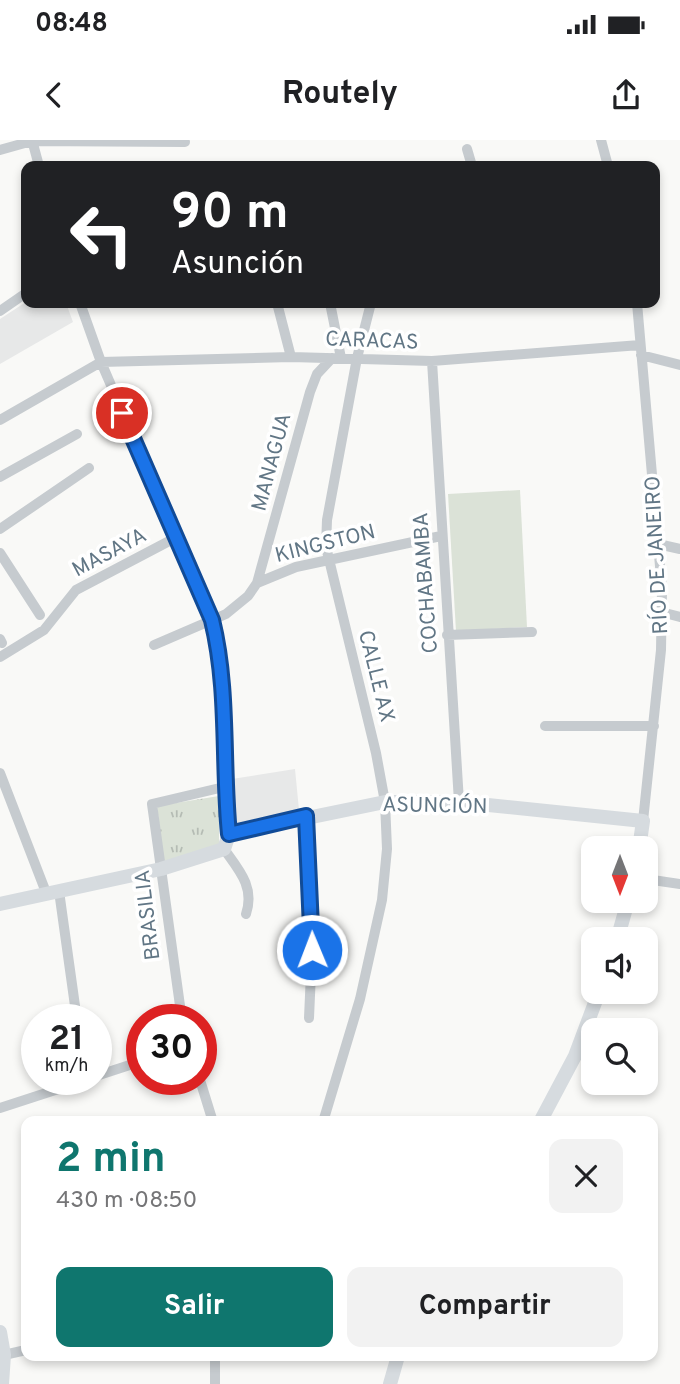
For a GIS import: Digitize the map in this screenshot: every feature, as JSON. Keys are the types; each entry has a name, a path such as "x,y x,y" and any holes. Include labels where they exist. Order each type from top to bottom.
{"street":[{"path":"32,140 38,161"},
{"path":"0,150 32,140 185,142"},
{"path":"601,140 607,161"},
{"path":"467,149 471,161"},
{"path":"0,311 21,296"},
{"path":"82,308 101,362 212,620 222,674 224,787 229,834 224,849"},
{"path":"278,308 291,357"},
{"path":"331,308 337,358"},
{"name":"CALLE AX","path":"325,1116 360,999 382,900 387,849 385,802 354,658 327,560 327,520 357,358 370,308"},
{"name":"RÍO DE JANEIRO","path":"637,308 659,544 662,612 654,726 641,836"},
{"name":"CARACAS","path":"101,362 291,357 432,361 640,350 680,365"},
{"name":"MANAGUA","path":"257,583 310,392 317,374 337,358"},
{"name":"COCHABAMBA","path":"432,361 459,802"},
{"path":"0,420 101,362"},
{"path":"0,477 77,434"},
{"path":"0,529 89,468"},
{"name":"KINGSTON","path":"154,645 238,606 257,583 296,566 441,536"},
{"name":"MASAYA","path":"0,657 44,630 76,590 175,538"},
{"path":"659,544 680,549"},
{"path":"0,553 40,615"},
{"path":"662,612 680,617"},
{"path":"447,635 531,632"},
{"path":"545,726 654,726"},
{"path":"0,773 53,893 74,1004"},
{"name":"BRASILIA","path":"180,1004 152,804 224,787"},
{"name":"ASUNCIÓN","path":"229,834 306,816 385,802 459,802 643,821"},
{"path":"306,816 312,937 309,1018"},
{"path":"0,904 161,869 224,849"},
{"path":"224,849 246,881 251,900 246,914"},
{"path":"658,881 680,884"},
{"path":"543,1116 575,1056 594,1004"},
{"path":"0,1108 40,1095"},
{"path":"205,1095 211,1116"},
{"path":"0,1332 4,1355 2,1384"},
{"path":"4,1355 21,1351"},
{"path":"215,1384 217,1361"},
{"path":"390,1384 397,1361"}],"shaded area":[{"path":"21,305 21,308 68,308 73,322 0,364 0,319"},
{"path":"295,769 299,810 233,824 232,779"}],"green space":[{"path":"520,490 527,627 456,631 448,494"},
{"path":"219,796 219,848 164,863 157,806"}],"route":[{"path":"122,413 212,620 218,643 222,674 224,787 229,834 306,816 312,950"}]}
